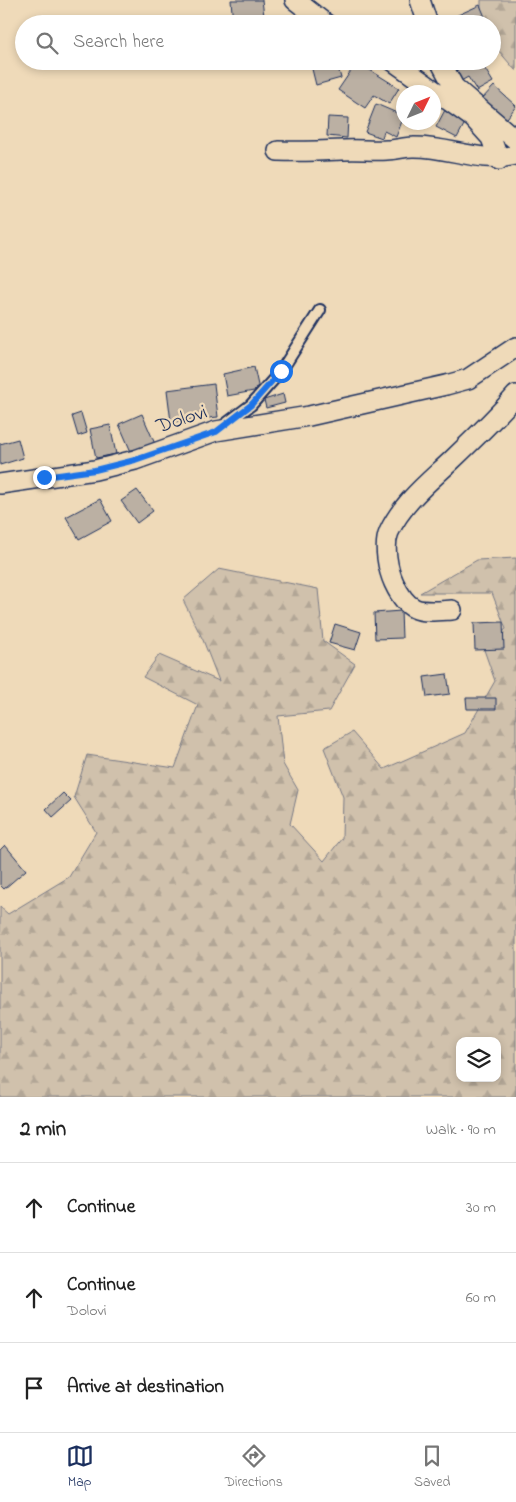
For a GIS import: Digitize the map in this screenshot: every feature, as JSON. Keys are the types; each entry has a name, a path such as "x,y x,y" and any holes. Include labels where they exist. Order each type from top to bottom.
{"street":[{"path":"295,0 314,15"},
{"path":"420,0 425,15"},
{"path":"406,70 473,118 508,158"},
{"path":"445,70 454,87 516,140"},
{"path":"278,151 316,153 413,147 443,148 472,157 508,158"},
{"name":"Dolovi","path":"0,484 95,470 135,460 216,432 309,416 446,385 468,378 516,347"},
{"path":"452,610 419,612 407,606 387,569 388,533 402,511 426,484 498,417 516,395"}],"lane":[{"path":"216,432 251,405 281,371 320,310"}],"green space":[{"path":"481,0 516,0 516,71 501,54 501,15 481,15"},
{"path":"516,558 516,1097 0,1097 0,907 8,914 69,877 96,832 74,797 87,755 175,768 198,705 143,677 159,655 219,681 203,640 183,600 219,569 318,589 323,641 355,664 329,711 278,716 283,764 298,790 290,824 324,861 342,838 343,797 324,748 352,732 384,769 465,733 495,681 483,647 506,629 492,593 420,593 477,560"}],"building":[{"path":"231,0 262,0 264,15 232,15"},
{"path":"480,5 484,15 458,15"},
{"path":"312,70 339,70 341,78 316,85"},
{"path":"352,70 370,70 396,86 396,93 389,104 374,95 365,108 338,90"},
{"path":"455,70 486,70 493,82 477,91 468,77 461,81"},
{"path":"494,86 516,106 505,121 481,100"},
{"path":"376,104 396,113 396,130 399,130 396,137 384,131 382,138 365,132"},
{"path":"445,110 466,121 457,138 441,130 441,118"},
{"path":"328,117 348,118 347,138 327,136"},
{"path":"254,367 259,390 227,396 223,374"},
{"path":"214,384 218,417 171,422 167,390"},
{"path":"283,394 285,403 266,408 264,400"},
{"path":"81,413 87,433 78,436 72,416"},
{"path":"142,414 155,444 132,454 119,424"},
{"path":"110,425 116,454 96,458 90,429"},
{"path":"18,439 23,458 0,465 0,444"},
{"path":"137,490 153,511 137,523 121,501"},
{"path":"100,499 112,521 79,539 66,517"},
{"path":"401,611 402,638 375,639 374,613"},
{"path":"503,622 504,649 475,650 474,623"},
{"path":"335,624 361,632 355,650 329,643"},
{"path":"447,674 450,694 427,697 424,677"},
{"path":"466,698 496,698 496,709 467,709"},
{"path":"63,793 71,801 53,817 46,809"},
{"path":"5,845 26,870 4,889 0,885 0,850"}],"route":[{"path":"44,477 95,470 135,460 216,432 251,405 281,371"}]}
